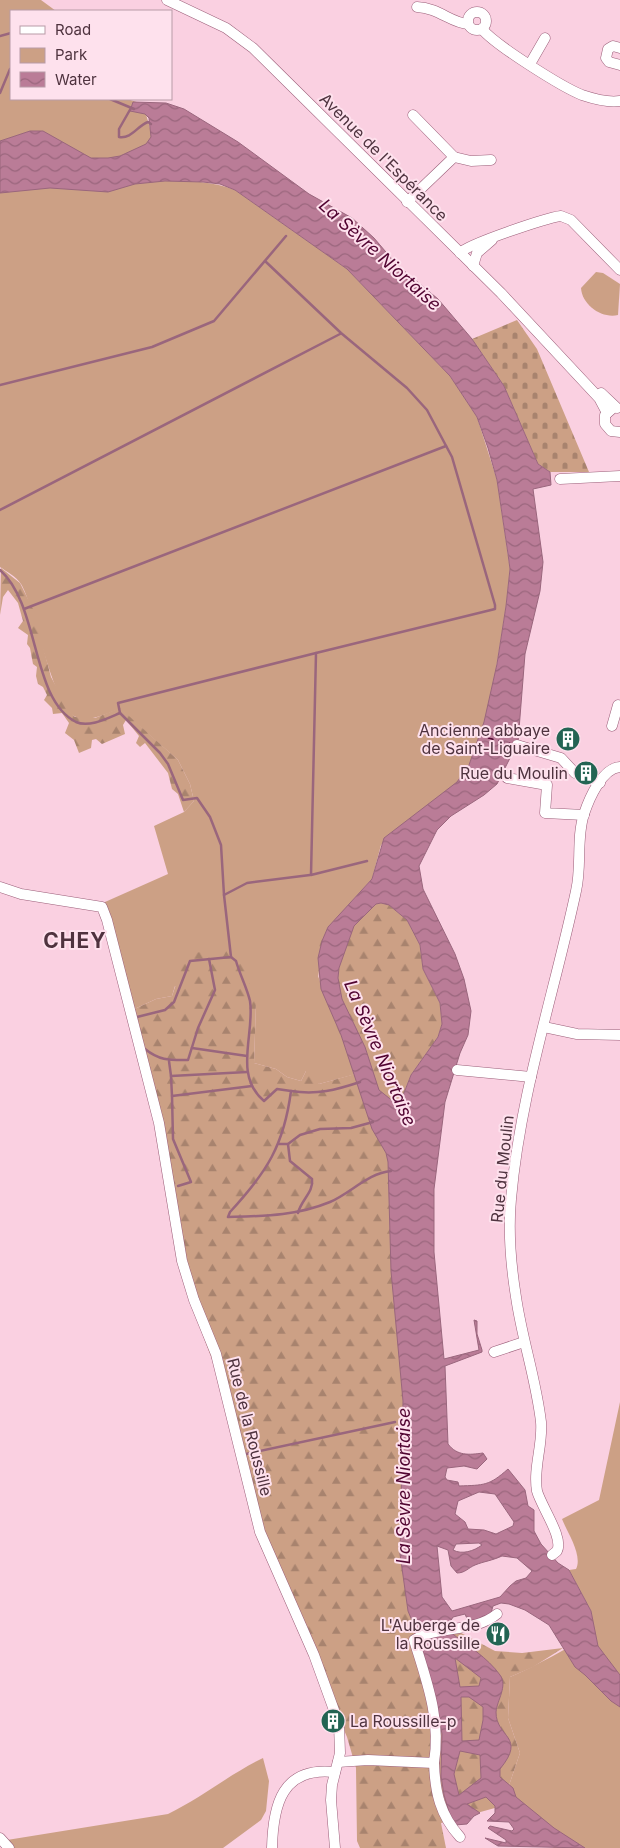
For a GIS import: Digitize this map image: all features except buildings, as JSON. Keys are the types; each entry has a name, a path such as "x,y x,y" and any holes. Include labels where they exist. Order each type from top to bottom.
{"street":[{"name":"Avenue de l'Espérance","path":"167,0 226,28 253,48 564,359 572,371 599,398 607,413 604,418 606,427 613,432 620,432"},
{"path":"475,0 475,12"},
{"path":"417,7 430,8 462,24 468,24"},
{"path":"475,12 481,12 486,16 486,25 482,29 472,29 468,24 470,15 475,12"},
{"path":"482,29 493,41 583,95 607,102 620,101"},
{"path":"530,64 545,38"},
{"path":"620,48 613,46 608,49 606,58 609,62 620,65"},
{"path":"413,115 454,157 471,161 491,160"},
{"path":"408,202 454,157"},
{"path":"460,253 472,244 554,217 565,216 620,270"},
{"path":"473,266 477,254 498,237"},
{"name":"Avenue de l'Espérance","path":"564,359 576,367 618,408"},
{"path":"607,413 618,408"},
{"path":"560,479 620,476"},
{"path":"612,726 618,705 620,706"},
{"path":"516,745 561,758 575,773 600,783"},
{"name":"Rue du Moulin","path":"552,1555 557,1552 559,1542 538,1492 536,1480 541,1427 537,1389 524,1342 516,1297 510,1210 519,1130 578,882 584,815 600,783 615,767 620,767"},
{"path":"507,778 547,785 545,813 584,815"},
{"name":"Rue de la Roussille","path":"0,887 21,894 102,907 130,1007 159,1123 172,1187 179,1242 188,1281 216,1354 260,1532 314,1655 339,1724 340,1753 331,1800 335,1848"},
{"path":"544,1027 577,1034 620,1035"},
{"path":"457,1070 531,1077"},
{"path":"494,1352 524,1342"},
{"path":"460,1837 447,1823 436,1788 434,1763 438,1735 431,1695 414,1640 454,1628 484,1623 497,1614"},
{"path":"272,1848 275,1812 286,1788 297,1778 311,1772 368,1760 434,1763"},
{"path":"0,1838 9,1848"}],"green space":[{"path":"0,0 41,0 55,10 10,10 10,100 130,100 143,104 165,180 209,183 235,190 347,269 450,376 477,417 497,480 510,569 481,764 381,845 372,879 328,927 322,940 318,976 356,1074 319,1084 306,1071 301,1081 287,1077 276,1069 254,1063 256,1003 175,986 172,996 156,999 128,1012 101,910 105,902 168,874 154,826 184,812 194,801 190,784 178,760 120,709 98,717 81,719 67,709 59,696 52,677 27,596 19,581 0,567"},
{"path":"596,272 603,273 620,284 618,315 612,316 600,313 585,300 581,288"},
{"path":"517,320 537,349 589,472 550,472 538,464 504,386 472,339"},
{"path":"1,568 20,583 33,609 51,677 70,712 75,717 95,718 120,708 178,760 190,784 194,801 184,812 178,794 172,789 168,773 145,743 140,747 136,743 139,736 126,720 123,725 125,734 102,744 96,739 92,740 91,748 79,753 74,740 65,733 69,723 62,713 53,714 52,708 44,700 47,695 43,687 38,684 36,676 37,667 33,664 30,648 27,644 28,635 18,628 23,621 18,603 8,590 3,597 0,615"},
{"path":"372,879 389,905 407,920 420,945 423,969 440,1003 442,1024 438,1037 411,1075 399,1106 397,1106 415,1548 450,1627 495,1651 522,1653 563,1648 533,1667 510,1677 508,1718 520,1753 502,1806 441,1823 446,1848 360,1848 357,1841 356,1768 347,1737 256,1527 213,1362 190,1301 174,1208 128,1012 156,999 172,996 186,954 237,947 256,1003 254,1063 276,1069 287,1077 301,1081 306,1071 313,1070 319,1084 355,1074 326,1001 320,982 318,963 320,945 328,927"},
{"path":"620,1402 620,1848 554,1848 502,1806 520,1753 508,1718 510,1677 594,1635 591,1611 569,1570 576,1569 578,1563 574,1544 562,1519 599,1500"},
{"path":"263,1758 269,1781 266,1811 261,1820 223,1848 14,1848 7,1840 168,1814"}],"water":[{"name":"La Sèvre Niortaise","path":"133,102 166,103 184,109 238,142 309,194 352,218 374,238 397,265 438,299 472,339 504,386 538,464 550,472 551,485 533,489 543,562 540,591 525,654 518,742 497,784 484,795 451,816 437,830 419,866 423,889 455,954 464,979 471,1011 468,1035 460,1053 445,1102 434,1189 434,1252 444,1359 479,1350 474,1320 477,1321 477,1334 482,1350 482,1352 445,1366 448,1444 459,1453 483,1453 487,1459 477,1469 464,1466 447,1468 445,1477 447,1480 458,1482 459,1486 480,1485 491,1482 508,1469 525,1490 528,1506 534,1510 534,1531 541,1544 558,1563 569,1570 591,1611 598,1646 620,1675 620,1707 575,1667 549,1625 525,1610 501,1603 493,1606 491,1613 480,1619 468,1621 465,1614 453,1617 450,1622 450,1632 483,1657 502,1679 503,1688 496,1712 497,1721 511,1743 511,1750 500,1769 500,1777 513,1788 516,1797 554,1828 585,1848 498,1846 485,1838 506,1843 506,1840 488,1828 490,1826 512,1831 514,1829 509,1822 487,1821 495,1813 495,1806 486,1797 467,1804 480,1813 474,1816 467,1824 455,1825 452,1822 444,1795 441,1776 442,1734 435,1695 418,1635 408,1611 400,1554 403,1401 391,1271 388,1162 386,1153 372,1129 341,1035 321,989 318,958 328,927 372,879 384,838 457,782 469,765 484,722 497,664 510,569 497,480 477,417 450,376 347,269 235,190 220,184 165,181 135,184 108,192 50,188 0,193 0,141 30,131 43,131 91,158 120,156 146,144 151,137 149,118 145,114 130,111","holes":["376,904 389,905 407,920 420,945 423,969 440,1003 442,1024 438,1037 411,1075 399,1106 379,1090 365,1047 342,999 338,978 339,968 354,926","479,1492 495,1494 514,1522 513,1526 496,1534 484,1530 468,1529 465,1522 455,1514 458,1501","479,1543 482,1545 468,1552 453,1550 456,1544","437,1546 448,1550 451,1566 457,1573 502,1556 517,1558 532,1571 526,1578 516,1581 500,1597 452,1611 442,1597","455,1658 481,1678 479,1686 460,1687","461,1697 469,1697 483,1707 483,1720 479,1740 462,1741","460,1751 480,1755 481,1778 459,1795 454,1774"]}],"waterway":[{"path":"0,36 10,33"},
{"path":"0,93 10,69"},
{"path":"112,100 134,109"},
{"path":"131,108 119,129 119,137 131,134 148,122 151,124"},
{"path":"0,385 152,347 214,321 286,236"},
{"path":"265,261 341,333 407,388 427,410 452,457 495,605 495,609 316,653 311,875 367,861"},
{"path":"0,510 340,334"},
{"path":"24,609 446,446"},
{"path":"0,570 13,586 22,605 43,673 51,694 61,711 81,724 98,722 120,713"},
{"path":"310,875 247,883 224,895 221,845 210,817 197,798 183,800 168,764 160,753 120,713 118,703 316,653"},
{"path":"137,1020 137,1017 165,1010 174,1002 190,961 231,957 224,895"},
{"path":"231,957 236,961 250,1001 251,1014 247,1054 249,1079 255,1091 264,1101 277,1089 291,1091 284,1127 272,1157 228,1217 292,1213 317,1207 338,1198 375,1175 391,1171"},
{"path":"145,1049 160,1058 188,1060 198,1028 215,990 209,959"},
{"path":"192,1048 247,1056"},
{"path":"169,1061 171,1076 247,1072"},
{"path":"171,1076 172,1096 252,1086"},
{"path":"291,1091 326,1091 360,1082"},
{"path":"172,1096 173,1139 191,1182 178,1186"},
{"path":"279,1144 288,1144 300,1135 320,1129 351,1128 373,1122"},
{"path":"288,1144 290,1161 312,1179 311,1188 298,1213"},
{"name":"La Sèvre Niortaise","path":"246,1454 395,1422"}],"ferry route":[{"path":"477,735 517,745 516,746 477,735"}],"place":[{"name":"Ancienne abbaye de Saint-Liguaire","path":"568,739"},
{"name":"Rue du Moulin","path":"586,773"},
{"name":"L'Auberge de la Roussille","path":"498,1634"},
{"name":"La Roussille-p","path":"333,1721"}],"district":[{"name":"CHEY","path":"75,941"}]}
